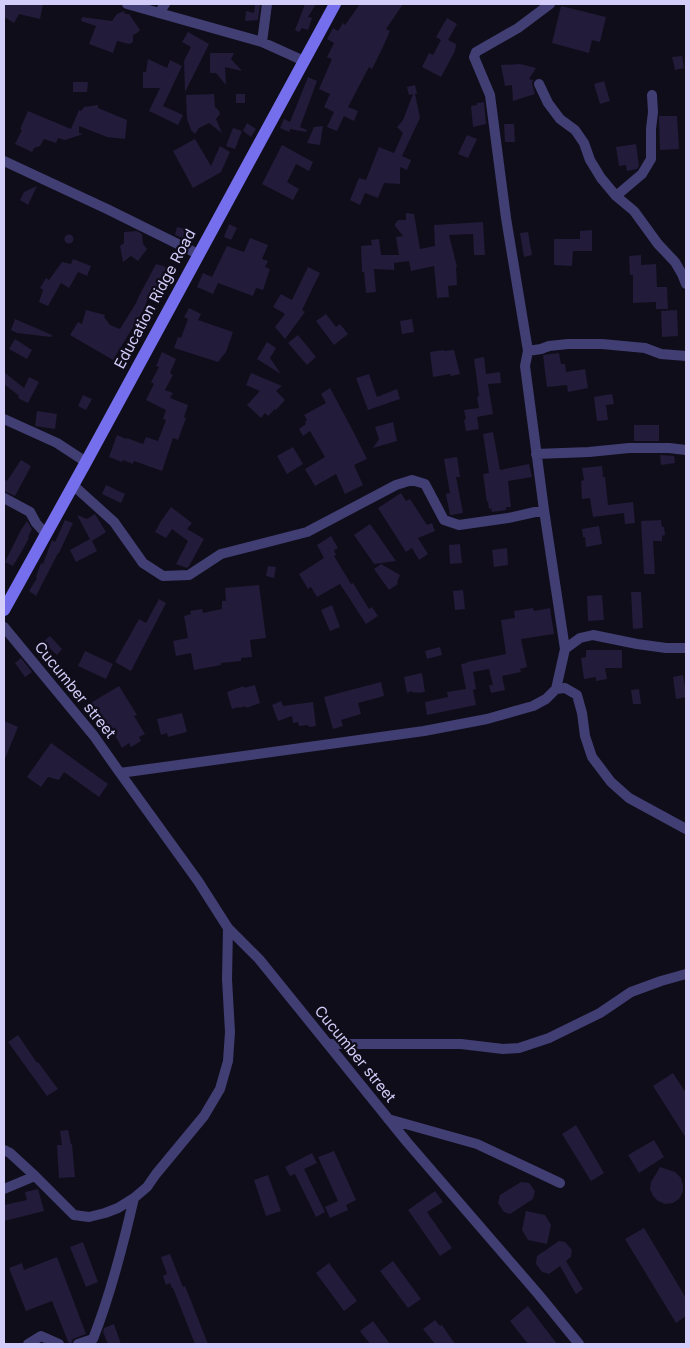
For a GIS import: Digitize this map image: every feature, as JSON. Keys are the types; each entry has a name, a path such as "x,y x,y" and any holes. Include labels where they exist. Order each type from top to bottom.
{"main road":[{"name":"Education Ridge Road","path":"4,610 335,4"}],"street":[{"path":"127,4 262,42 304,61"},
{"path":"159,13 165,4"},
{"path":"262,42 267,4"},
{"path":"120,773 442,728 487,719 534,706 556,689 565,649 525,366 528,351 506,218 490,95 474,57 476,52 518,28 550,4"},
{"path":"539,84 548,103 560,119 575,130 584,143 597,172 616,196 634,211 658,244 675,262 686,284"},
{"path":"616,196 642,174 651,159 652,95"},
{"path":"4,160 198,254"},
{"path":"528,351 568,344 602,344 645,348 661,354 686,356"},
{"path":"4,419 42,435 86,462"},
{"path":"536,454 629,448 686,450"},
{"path":"73,485 114,522 144,563 163,576 189,575 221,554 307,532 396,485 412,480 425,484 444,520 459,525 508,518 544,510"},
{"path":"4,498 30,512 36,523 46,534"},
{"name":"Cucumber street","path":"4,627 94,736 198,881 228,928 259,959 388,1119 579,1344"},
{"path":"565,649 580,638 593,635 637,644 666,648 686,648"},
{"path":"556,689 565,688 577,695 585,736 592,757 611,782 629,798 686,829"},
{"path":"4,1150 10,1153 35,1176 74,1215 89,1217 105,1213 118,1208 147,1187 199,1122 220,1089 228,1061 230,1032 227,979 228,928"},
{"path":"328,1044 461,1044 484,1048 519,1048 549,1038 600,1013 631,992 686,974"},
{"path":"388,1119 477,1144 560,1183"},
{"path":"4,1189 35,1176"},
{"path":"78,1344 93,1339 119,1259 134,1198"},
{"path":"28,1344 41,1336 59,1344"}],"building":[{"path":"4,4 43,4 40,19 19,14 14,23 4,17"},
{"path":"305,4 316,4 308,17 312,18 308,30 302,28 299,32 295,30"},
{"path":"360,4 403,4 386,29 390,31 372,69 369,67 348,107 358,111 354,121 344,116 337,131 327,127 334,112 324,107 330,94 319,89 332,59 327,57 334,43 327,39 333,28 338,31 343,23 345,25"},
{"path":"255,5 260,5 258,20 245,21 246,11 254,13"},
{"path":"561,6 606,17 600,42 592,40 589,53 552,43"},
{"path":"124,11 125,14 129,14 140,30 133,35 132,43 117,41 113,53 89,44 96,26 81,21 82,17 112,21 117,14"},
{"path":"447,18 457,24 448,40 456,44 455,51 441,77 422,67 429,53 433,55 441,40 436,37"},
{"path":"188,32 209,44 185,92 184,61 191,47 182,42"},
{"path":"210,53 234,53 231,59 242,71 225,67 226,85 216,73 210,73"},
{"path":"682,56 684,68 675,70 672,57"},
{"path":"148,59 167,68 170,60 182,66 163,106 183,115 178,125 149,111 160,88 143,88 143,72 146,72"},
{"path":"520,64 536,68 529,79 533,80 532,84 535,94 513,101 512,85 505,86 501,65"},
{"path":"308,77 317,81 300,127 307,130 306,132 290,129 289,132 280,128 284,119 290,122"},
{"path":"604,81 610,101 600,104 594,84"},
{"path":"73,82 88,82 87,92 73,92"},
{"path":"415,85 420,118 402,156 411,160 407,170 400,167 400,184 384,183 378,198 365,193 360,205 350,200 359,178 366,180 379,147 394,153 403,133 397,127 403,120 413,94 409,95 407,87"},
{"path":"214,94 215,107 220,114 216,119 222,133 209,123 199,128 195,134 191,130 187,119 186,95"},
{"path":"236,94 245,94 245,103 236,103"},
{"path":"484,102 486,124 473,127 471,106"},
{"path":"98,105 98,108 127,120 125,139 107,137 79,126 79,133 83,134 65,140 58,138 56,143 44,139 40,146 34,148 32,152 15,144 28,111 71,129 79,110 81,111 84,107"},
{"path":"659,116 677,116 679,149 660,150"},
{"path":"247,123 256,129 251,137 243,131"},
{"path":"504,124 514,124 515,142 505,142"},
{"path":"323,126 320,145 307,143 314,127"},
{"path":"233,128 242,131 235,149 226,146"},
{"path":"467,135 477,139 468,158 458,154"},
{"path":"195,139 211,166 220,146 230,152 221,172 193,188 173,151"},
{"path":"636,144 639,166 637,169 627,171 626,165 619,166 616,147"},
{"path":"282,145 313,162 309,171 296,164 287,182 299,189 293,200 262,184"},
{"path":"37,186 28,205 20,200 24,192"},
{"path":"406,213 414,214 420,249 435,246 434,225 483,222 485,255 474,255 473,234 449,235 457,267 457,285 448,286 449,297 437,298 434,266 411,271 409,261 394,263 394,270 374,269 376,292 366,293 364,272 362,272 361,246 372,245 371,240 379,239 381,255 399,255 396,237 403,236 395,224 398,220 406,220"},
{"path":"229,224 237,228 231,240 224,237"},
{"path":"177,227 185,229 183,238 175,235"},
{"path":"592,230 592,251 573,251 572,266 554,265 554,239 580,239 580,231"},
{"path":"137,231 142,234 143,244 147,249 138,261 131,256 123,262 120,246 124,243 124,232"},
{"path":"528,232 532,255 524,257 520,233"},
{"path":"69,235 73,239 69,243 65,239"},
{"path":"250,238 268,245 262,259 268,261 265,267 270,269 263,290 256,288 253,296 218,283 213,294 197,287 203,273 212,277 227,246 244,252"},
{"path":"641,255 641,265 656,264 657,287 667,287 668,309 656,309 656,302 633,303 633,275 630,275 629,256"},
{"path":"73,259 91,266 87,276 78,272 69,288 61,283 48,306 39,302 43,290 40,288 46,278 49,280 62,262 71,264"},
{"path":"156,264 166,267 163,277 156,289 152,287 144,309 113,360 70,335 78,322 82,324 86,310 105,315 104,317 110,325 120,329"},
{"path":"308,267 320,273 302,310 305,312 285,339 275,327 285,314 273,307 281,294 292,300"},
{"path":"189,308 201,314 198,320 233,332 226,352 218,362 174,348 178,337 181,338 188,319 184,317"},
{"path":"677,310 678,336 662,337 661,311"},
{"path":"326,314 336,327 340,324 348,334 334,345 316,321"},
{"path":"15,319 52,335 51,337 17,333 11,330"},
{"path":"412,319 414,332 402,334 400,321"},
{"path":"298,335 316,357 307,365 288,343"},
{"path":"15,339 32,350 27,359 9,349"},
{"path":"267,342 276,348 270,358 281,374 257,359"},
{"path":"454,350 460,374 433,377 430,352"},
{"path":"162,352 176,359 170,373 173,375 165,390 173,393 170,398 188,405 184,417 186,418 178,440 173,438 162,471 134,461 133,464 109,457 117,435 143,444 146,437 158,441 166,420 163,419 166,410 146,400 154,384 151,382 159,367 156,366"},
{"path":"559,353 561,364 565,364 566,372 585,369 588,388 568,392 567,385 547,387 543,355"},
{"path":"484,357 486,374 500,372 501,383 488,384 493,414 477,417 479,429 466,431 464,410 479,408 474,359"},
{"path":"4,372 24,388 29,377 39,382 28,403 18,398 19,396 4,384"},
{"path":"251,373 282,386 276,391 285,400 268,416 265,413 261,418 247,405 260,391 246,385"},
{"path":"369,374 377,397 397,389 400,399 368,410 356,378"},
{"path":"330,388 367,459 354,465 363,485 345,494 336,474 315,486 305,469 325,457 310,431 303,436 299,429 306,424 307,420 304,415 326,403 321,394"},
{"path":"612,394 614,404 606,405 608,420 597,421 594,397"},
{"path":"83,395 92,399 86,410 78,406"},
{"path":"37,411 57,414 55,429 35,426"},
{"path":"393,422 397,441 373,448 379,439 375,427"},
{"path":"634,425 659,425 659,441 634,441"},
{"path":"493,432 500,470 529,464 532,477 508,481 511,507 506,507 506,510 492,512 487,502 483,474 489,473 483,434"},
{"path":"293,447 303,464 287,474 277,456"},
{"path":"660,455 674,456 675,463 661,465"},
{"path":"457,457 460,477 456,477 463,513 450,515 446,494 450,493 444,459"},
{"path":"21,460 31,466 15,496 4,491 4,479 7,481"},
{"path":"602,466 608,505 633,502 635,523 625,524 624,513 593,517 590,498 582,499 581,481 584,480 582,468"},
{"path":"106,485 125,494 121,503 102,494"},
{"path":"401,493 406,501 410,499 427,525 432,523 435,531 418,538 428,554 419,560 412,548 406,552 378,508"},
{"path":"171,507 192,523 187,529 204,539 187,568 176,564 188,541 172,529 166,538 155,532"},
{"path":"95,514 106,532 92,541 97,551 76,562 70,550 90,539 77,515 87,519"},
{"path":"65,520 73,523 36,596 29,591 37,578 41,563 43,564 52,540 55,542"},
{"path":"661,520 665,535 662,536 662,541 653,541 655,574 644,574 641,521"},
{"path":"27,521 32,529 13,566 5,562"},
{"path":"370,524 396,561 374,564 354,535"},
{"path":"599,526 602,544 586,547 582,529"},
{"path":"331,536 338,548 334,550 336,555 334,556 369,609 372,607 378,616 366,624 340,584 317,597 311,587 308,589 299,574 324,558 317,545"},
{"path":"460,544 462,563 450,564 449,545"},
{"path":"507,548 508,565 494,567 492,550"},
{"path":"381,564 400,575 398,584 389,590 374,569"},
{"path":"268,566 276,567 274,578 266,576"},
{"path":"259,585 266,638 250,640 252,657 194,670 191,653 176,656 173,641 188,638 184,616 191,614 190,611 202,609 203,613 222,609 222,601 226,601 225,588"},
{"path":"463,590 465,609 455,610 453,591"},
{"path":"631,592 641,592 643,628 633,629"},
{"path":"602,595 604,620 588,621 587,596"},
{"path":"159,599 166,603 131,671 115,662 139,619 146,623"},
{"path":"332,605 340,627 330,631 321,610"},
{"path":"533,608 534,611 550,608 554,634 521,639 527,667 520,669 521,672 502,676 505,690 491,693 489,685 493,685 489,669 473,672 476,689 473,690 476,705 427,715 425,702 448,697 447,692 466,689 461,664 506,654 501,620 515,618 514,611"},
{"path":"50,636 62,649 57,655 43,642"},
{"path":"440,647 442,655 427,659 425,651"},
{"path":"586,650 622,650 622,668 605,668 607,679 596,681 596,677 584,679 581,658 586,657"},
{"path":"85,651 113,664 106,679 78,666"},
{"path":"21,658 32,672 25,677 15,663"},
{"path":"422,673 425,692 413,693 412,691 407,693 404,677"},
{"path":"683,675 686,697 676,699 673,677"},
{"path":"381,682 384,696 358,703 361,714 341,720 343,726 333,729 324,697"},
{"path":"255,685 260,703 246,708 246,706 232,709 227,692 244,686 244,688"},
{"path":"119,686 137,715 134,716 145,734 139,737 141,741 131,747 129,743 122,748 112,730 107,733 89,704"},
{"path":"639,689 641,704 633,704 631,690"},
{"path":"281,701 283,706 313,702 316,726 299,726 298,722 293,723 292,716 278,721 272,705"},
{"path":"182,713 187,732 168,737 167,733 161,735 157,719"},
{"path":"4,721 18,727 4,761"},
{"path":"51,743 108,784 99,797 64,772 59,780 48,777 41,787 27,777"},
{"path":"18,1035 58,1089 47,1096 8,1042"},
{"path":"673,1073 686,1093 686,1138 653,1086"},
{"path":"576,1125 604,1173 591,1181 562,1134"},
{"path":"68,1130 72,1144 75,1177 59,1178 57,1145 62,1145 60,1131"},
{"path":"654,1140 664,1157 639,1173 628,1155"},
{"path":"334,1151 356,1200 346,1205 348,1210 330,1218 325,1207 338,1201 318,1157"},
{"path":"312,1153 317,1163 304,1169 325,1212 316,1217 295,1174 290,1176 285,1167"},
{"path":"660,1167 675,1172 681,1178 683,1192 679,1199 673,1203 665,1204 658,1201 650,1189 651,1182"},
{"path":"268,1175 281,1211 266,1216 254,1180"},
{"path":"521,1182 529,1183 535,1191 533,1199 510,1214 504,1212 498,1203 500,1195"},
{"path":"38,1189 44,1211 4,1221 4,1205 27,1200 25,1192"},
{"path":"435,1191 443,1202 427,1212 452,1248 440,1256 408,1210"},
{"path":"526,1211 545,1215 551,1225 547,1244 528,1240 522,1230"},
{"path":"644,1228 686,1298 686,1316 676,1323 625,1239"},
{"path":"559,1241 565,1242 572,1250 571,1257 566,1261 583,1289 576,1294 560,1266 549,1274 542,1272 536,1264 537,1256"},
{"path":"83,1242 98,1282 86,1287 70,1247"},
{"path":"170,1254 208,1344 195,1344 173,1288 170,1283 166,1285 163,1276 167,1274 161,1257"},
{"path":"57,1257 86,1334 73,1339 71,1344 69,1344 52,1301 26,1311 9,1268 22,1263 24,1270"},
{"path":"393,1261 421,1299 408,1308 380,1271"},
{"path":"329,1263 357,1301 344,1311 316,1273"},
{"path":"528,1306 557,1344 528,1344 510,1321"},
{"path":"435,1320 440,1326 442,1325 455,1344 435,1344 423,1329"},
{"path":"373,1321 390,1344 370,1344 360,1331"},
{"path":"114,1324 121,1344 108,1344 103,1332 104,1328"}]}
